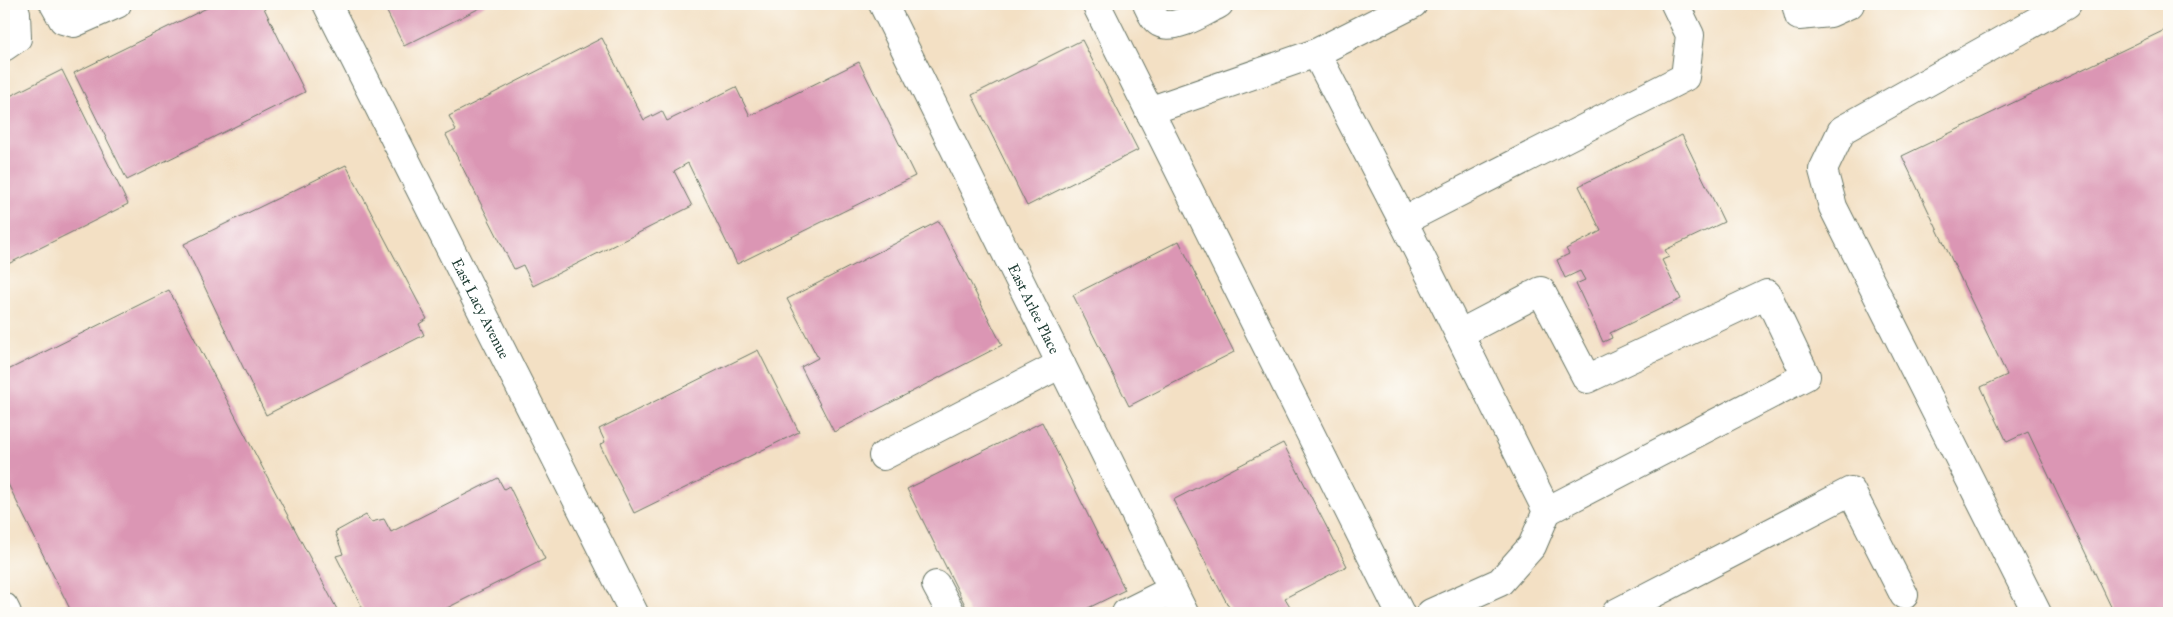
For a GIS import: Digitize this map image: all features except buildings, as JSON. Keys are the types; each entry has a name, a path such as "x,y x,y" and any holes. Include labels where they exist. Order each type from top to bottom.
{"street":[{"path":"4,47 17,38 16,13 12,4"},
{"path":"54,4 63,20 74,23 117,4"},
{"name":"East Lacy Avenue","path":"327,4 634,613"},
{"name":"East Arlee Place","path":"883,4 1178,601"},
{"path":"1096,4 1400,613"},
{"path":"1147,4 1153,16 1161,23 1174,26 1219,4"},
{"path":"1149,111 1316,53 1413,4"},
{"path":"1402,221 1685,77 1690,35 1675,4"},
{"path":"1796,4 1799,16 1830,12 1850,4"},
{"path":"2037,613 1833,207 1823,170 1842,130 2067,4"},
{"path":"1316,53 1547,511"},
{"path":"1431,613 1500,582 1532,546 1547,511 1806,376 1767,294 1587,379 1542,291 1459,334"},
{"path":"883,456 1061,364"},
{"path":"1616,613 1851,491 1904,595"},
{"path":"936,585 951,613"},
{"path":"1126,613 1178,601"},
{"path":"4,607 7,613"}]}
